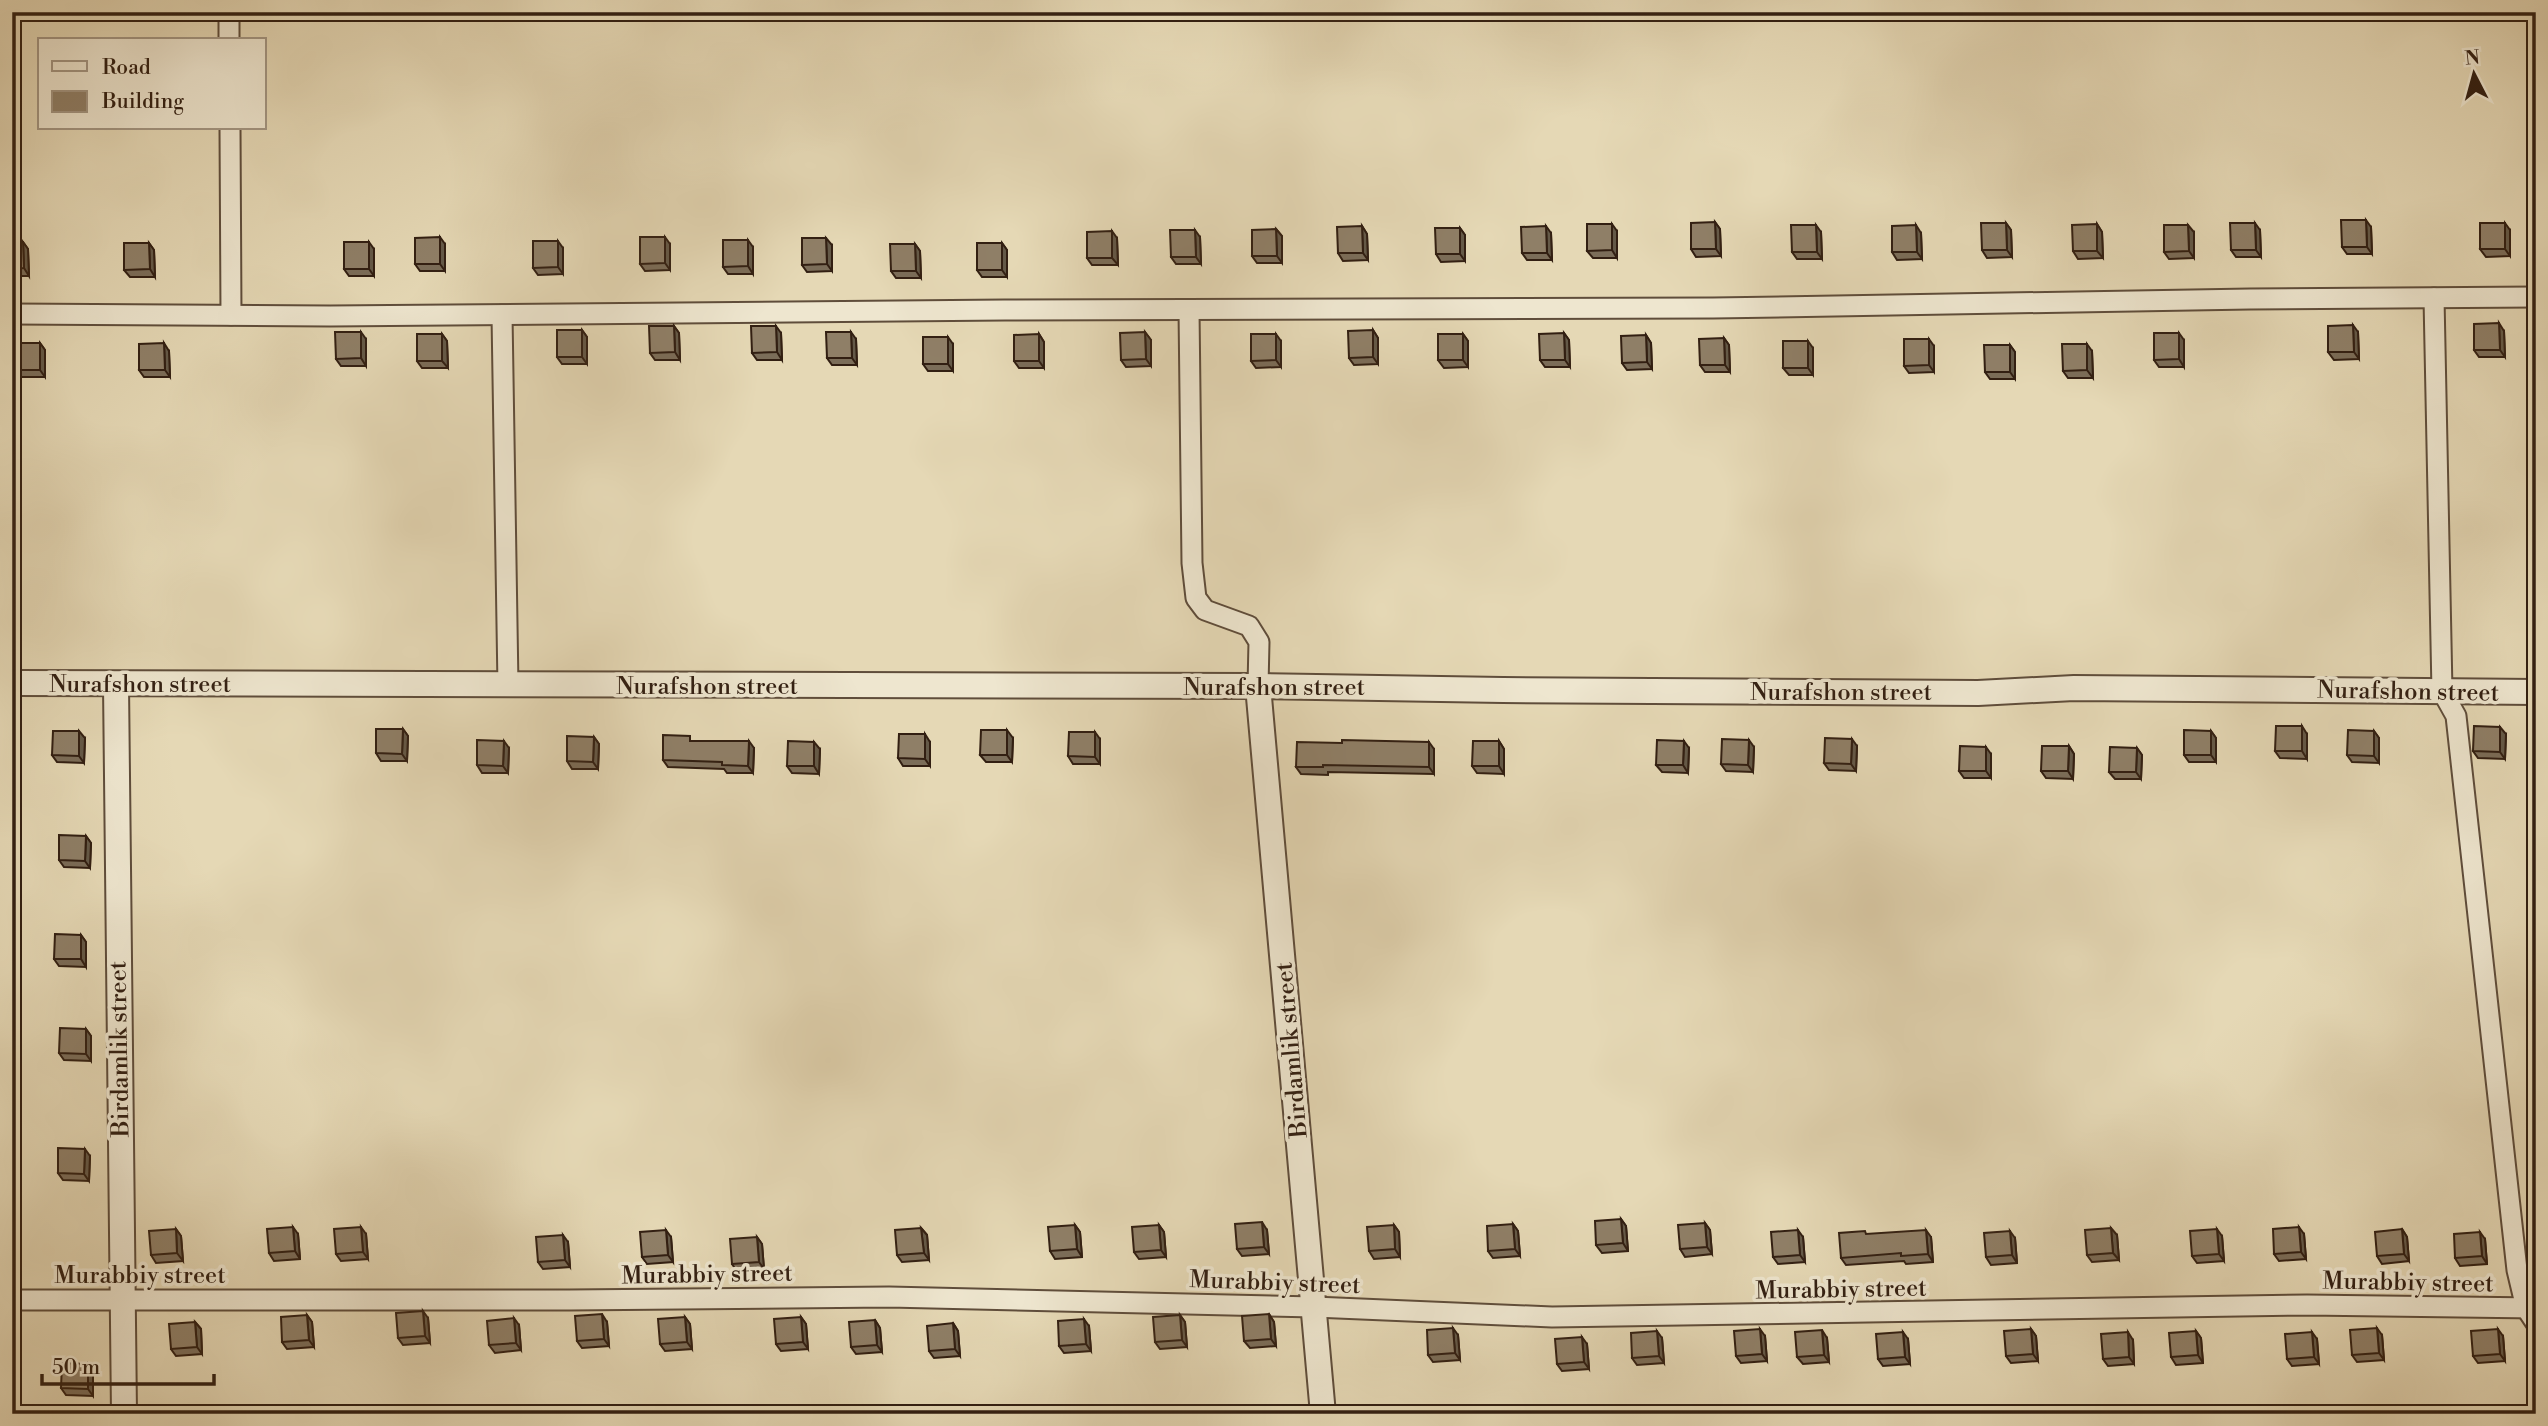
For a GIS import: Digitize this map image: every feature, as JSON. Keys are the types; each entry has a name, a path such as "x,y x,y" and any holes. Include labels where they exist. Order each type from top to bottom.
{"street":[{"path":"229,12 229,38"},
{"path":"230,130 231,315"},
{"path":"12,314 502,315 1713,308 2536,297"},
{"path":"2434,298 2442,691 2456,716 2516,1270 2532,1313"},
{"path":"1189,310 1192,563 1196,598 1205,610 1249,626 1259,642 1258,686"},
{"path":"502,315 508,685"},
{"name":"Nurafshon street","path":"12,683 1258,686 1978,693 2074,688 2536,692"},
{"name":"Birdamlik street","path":"116,685 124,1414"},
{"name":"Birdamlik street","path":"1258,686 1323,1414"},
{"name":"Murabbiy street","path":"12,1300 889,1297 1314,1307 1552,1317 2307,1305 2532,1313"}],"building":[{"path":"2341,220 2366,220 2367,247 2342,247"},
{"path":"1715,222 1716,249 1691,249 1691,223"},
{"path":"1981,223 2006,223 2007,250 1982,250"},
{"path":"2230,223 2255,223 2256,250 2231,250"},
{"path":"2480,223 2505,223 2505,249 2480,249"},
{"path":"1587,224 1612,224 1612,250 1587,251"},
{"path":"2097,224 2097,251 2073,251 2072,225"},
{"path":"1791,225 1816,225 1817,252 1792,252"},
{"path":"1916,225 1917,252 1892,252 1892,226"},
{"path":"2164,225 2188,225 2189,251 2164,252"},
{"path":"1362,226 1363,253 1338,253 1337,227"},
{"path":"1546,226 1547,253 1522,253 1521,227"},
{"path":"1435,228 1460,228 1460,254 1436,254"},
{"path":"1276,229 1277,256 1252,256 1252,230"},
{"path":"1170,230 1195,230 1196,257 1171,257"},
{"path":"1112,231 1112,258 1087,258 1087,232"},
{"path":"440,237 440,264 415,264 415,238"},
{"path":"640,237 665,237 665,263 640,264"},
{"path":"802,238 826,238 827,264 802,265"},
{"path":"723,240 748,240 748,266 723,267"},
{"path":"533,241 558,241 558,267 533,268"},
{"path":"12,242 23,242 24,268 12,269"},
{"path":"344,242 369,242 369,269 344,269"},
{"path":"124,243 149,243 150,269 124,270"},
{"path":"977,243 1002,243 1002,270 977,270"},
{"path":"890,244 915,244 916,271 891,271"},
{"path":"2499,323 2500,350 2474,350 2474,324"},
{"path":"2353,325 2354,352 2328,352 2328,326"},
{"path":"649,326 674,326 675,352 650,353"},
{"path":"751,326 776,326 777,352 752,353"},
{"path":"557,330 582,330 582,357 557,357"},
{"path":"1373,330 1373,357 1349,358 1348,331"},
{"path":"335,332 361,332 361,358 336,359"},
{"path":"826,332 851,332 852,358 827,358"},
{"path":"1145,332 1146,359 1121,360 1120,333"},
{"path":"1564,333 1565,360 1540,360 1539,334"},
{"path":"2154,333 2179,333 2179,359 2154,360"},
{"path":"417,334 442,334 442,361 417,361"},
{"path":"1039,334 1039,361 1014,361 1014,335"},
{"path":"1251,334 1276,334 1276,360 1251,361"},
{"path":"1438,334 1463,334 1463,360 1438,360"},
{"path":"1646,335 1647,362 1622,363 1621,336"},
{"path":"923,337 948,337 948,364 923,364"},
{"path":"1724,338 1725,365 1700,365 1699,339"},
{"path":"1904,339 1929,339 1929,365 1904,366"},
{"path":"1783,341 1808,341 1808,368 1783,368"},
{"path":"15,343 40,343 40,370 15,370"},
{"path":"164,343 165,370 139,370 139,344"},
{"path":"2062,344 2087,344 2087,370 2063,371"},
{"path":"1984,345 2010,345 2010,372 1985,372"},
{"path":"2276,726 2302,726 2302,751 2275,751"},
{"path":"2474,726 2500,727 2500,752 2473,751"},
{"path":"376,729 403,729 402,754 376,753"},
{"path":"981,730 1007,730 1007,755 980,755"},
{"path":"2184,730 2211,731 2211,755 2184,755"},
{"path":"2348,730 2374,731 2374,756 2347,755"},
{"path":"53,731 79,731 79,756 52,755"},
{"path":"1069,732 1095,732 1095,757 1068,756"},
{"path":"899,734 925,734 925,759 898,758"},
{"path":"663,735 690,736 690,741 749,741 748,766 722,765 722,762 663,760"},
{"path":"567,736 594,737 593,762 567,761"},
{"path":"1825,738 1852,739 1851,764 1824,763"},
{"path":"1722,739 1749,740 1748,765 1721,764"},
{"path":"477,740 504,741 503,766 477,765"},
{"path":"1342,740 1429,742 1429,767 1296,767 1297,742 1342,743"},
{"path":"1657,740 1684,741 1683,765 1656,765"},
{"path":"788,741 814,742 814,766 787,766"},
{"path":"1473,741 1499,741 1499,766 1472,766"},
{"path":"1960,746 1986,747 1986,771 1959,771"},
{"path":"2042,746 2069,746 2068,771 2041,771"},
{"path":"2110,747 2137,748 2136,772 2109,772"},
{"path":"59,835 86,836 85,861 59,860"},
{"path":"55,934 81,935 81,959 54,959"},
{"path":"60,1028 86,1029 86,1054 59,1053"},
{"path":"58,1148 85,1149 84,1174 58,1173"},
{"path":"1621,1219 1623,1243 1596,1245 1595,1221"},
{"path":"1262,1222 1264,1247 1237,1249 1235,1224"},
{"path":"1705,1223 1707,1247 1680,1249 1678,1225"},
{"path":"1513,1224 1515,1249 1488,1251 1487,1226"},
{"path":"1075,1225 1077,1249 1050,1251 1048,1227"},
{"path":"1159,1225 1161,1250 1134,1252 1132,1227"},
{"path":"1394,1225 1395,1249 1369,1251 1367,1227"},
{"path":"293,1227 295,1251 269,1253 267,1229"},
{"path":"361,1227 363,1252 336,1254 334,1229"},
{"path":"2299,1227 2301,1252 2274,1254 2273,1229"},
{"path":"921,1228 924,1253 897,1255 895,1230"},
{"path":"2111,1228 2113,1253 2087,1255 2085,1230"},
{"path":"176,1229 177,1253 151,1255 149,1231"},
{"path":"2217,1229 2219,1254 2192,1256 2190,1231"},
{"path":"2402,1229 2404,1254 2377,1256 2375,1232"},
{"path":"666,1230 668,1255 642,1257 640,1232"},
{"path":"1798,1230 1800,1255 1773,1257 1771,1232"},
{"path":"1926,1230 1928,1254 1901,1256 1901,1253 1841,1258 1839,1233"},
{"path":"2010,1231 2012,1255 1986,1257 1984,1233"},
{"path":"2480,1232 2482,1256 2455,1258 2454,1234"},
{"path":"563,1235 565,1260 538,1262 536,1237"},
{"path":"757,1237 759,1262 732,1264 730,1239"},
{"path":"423,1311 425,1336 398,1338 396,1313"},
{"path":"602,1314 604,1339 577,1341 575,1316"},
{"path":"1269,1314 1271,1339 1244,1341 1242,1316"},
{"path":"307,1315 309,1340 282,1342 281,1317"},
{"path":"1180,1315 1182,1340 1155,1342 1153,1317"},
{"path":"685,1317 687,1342 660,1344 658,1319"},
{"path":"801,1317 803,1342 776,1344 774,1319"},
{"path":"514,1318 516,1343 489,1345 487,1321"},
{"path":"1084,1319 1086,1344 1059,1346 1058,1321"},
{"path":"875,1320 877,1345 851,1347 849,1322"},
{"path":"195,1322 197,1347 171,1349 169,1324"},
{"path":"953,1323 955,1349 929,1351 927,1326"},
{"path":"1453,1328 1455,1353 1428,1355 1427,1330"},
{"path":"2377,1328 2379,1353 2352,1355 2350,1330"},
{"path":"1760,1329 1762,1354 1736,1356 1734,1331"},
{"path":"2031,1329 2033,1354 2006,1356 2004,1331"},
{"path":"2498,1329 2500,1354 2473,1356 2471,1331"},
{"path":"1822,1330 1824,1355 1797,1357 1795,1332"},
{"path":"1657,1331 1659,1356 1632,1358 1631,1333"},
{"path":"2196,1331 2198,1355 2171,1357 2169,1333"},
{"path":"1903,1332 1905,1357 1878,1359 1876,1334"},
{"path":"2128,1332 2129,1357 2103,1359 2101,1334"},
{"path":"2312,1332 2314,1357 2287,1359 2285,1334"},
{"path":"1582,1337 1584,1362 1557,1364 1555,1339"},
{"path":"62,1363 88,1364 88,1389 61,1388"}]}
